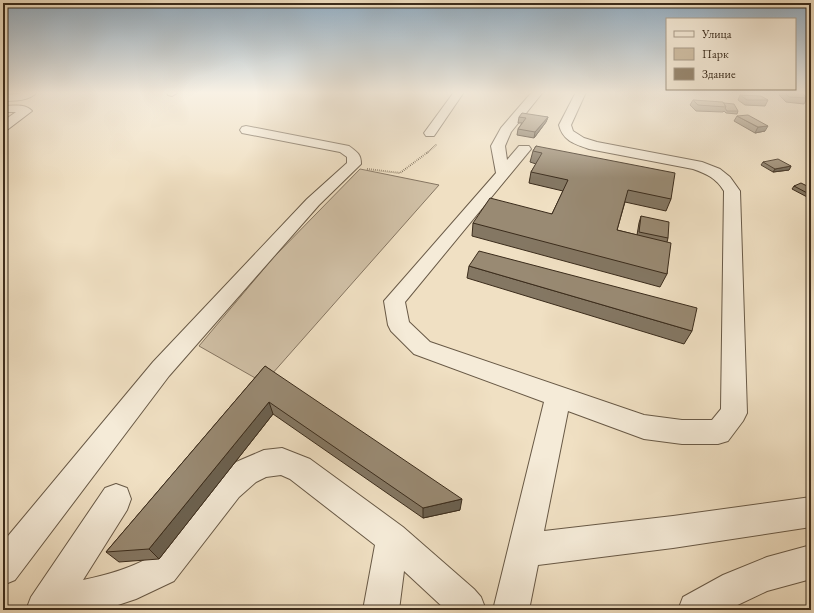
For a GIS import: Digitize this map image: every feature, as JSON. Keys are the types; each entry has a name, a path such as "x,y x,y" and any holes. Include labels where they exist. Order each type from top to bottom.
{"street":[{"path":"3,127 12,121"},
{"path":"430,133 439,121"},
{"path":"503,174 498,146 505,131 514,121"},
{"path":"524,149 394,300 399,325 422,348 644,427 682,432 718,432 734,414 732,191 725,180 715,172 697,165 594,146 579,141 567,133 565,124 567,121"},
{"path":"3,568 161,368 314,202 354,164 354,156 344,149 246,130"},
{"path":"511,610 558,396"},
{"path":"46,608 150,577 162,569 229,487 246,472 264,464 282,461 300,469 392,538 462,601 468,610"},
{"path":"46,608 116,499"},
{"path":"524,550 673,532 811,512"},
{"path":"381,610 392,538"},
{"path":"696,610 708,601 750,580 795,565 811,562"}],"path":[{"path":"351,166 400,174 432,150 442,137 430,133"}],"green space":[{"path":"360,169 439,185 264,383 199,346 273,258"}],"building":[{"path":"524,121 545,121 535,132 518,129"},
{"path":"746,121 758,121 768,126 758,127"},
{"path":"536,146 675,173 671,199 628,190 617,230 671,243 667,274 473,223 490,198 552,214 568,180 531,172 542,153 533,151"},
{"path":"778,159 791,166 775,169 763,162"},
{"path":"801,183 811,188 811,195 794,186"},
{"path":"641,216 669,222 668,238 639,232"},
{"path":"479,251 697,308 692,331 469,266"},
{"path":"265,366 462,499 423,508 269,402 149,549 106,552"}]}
